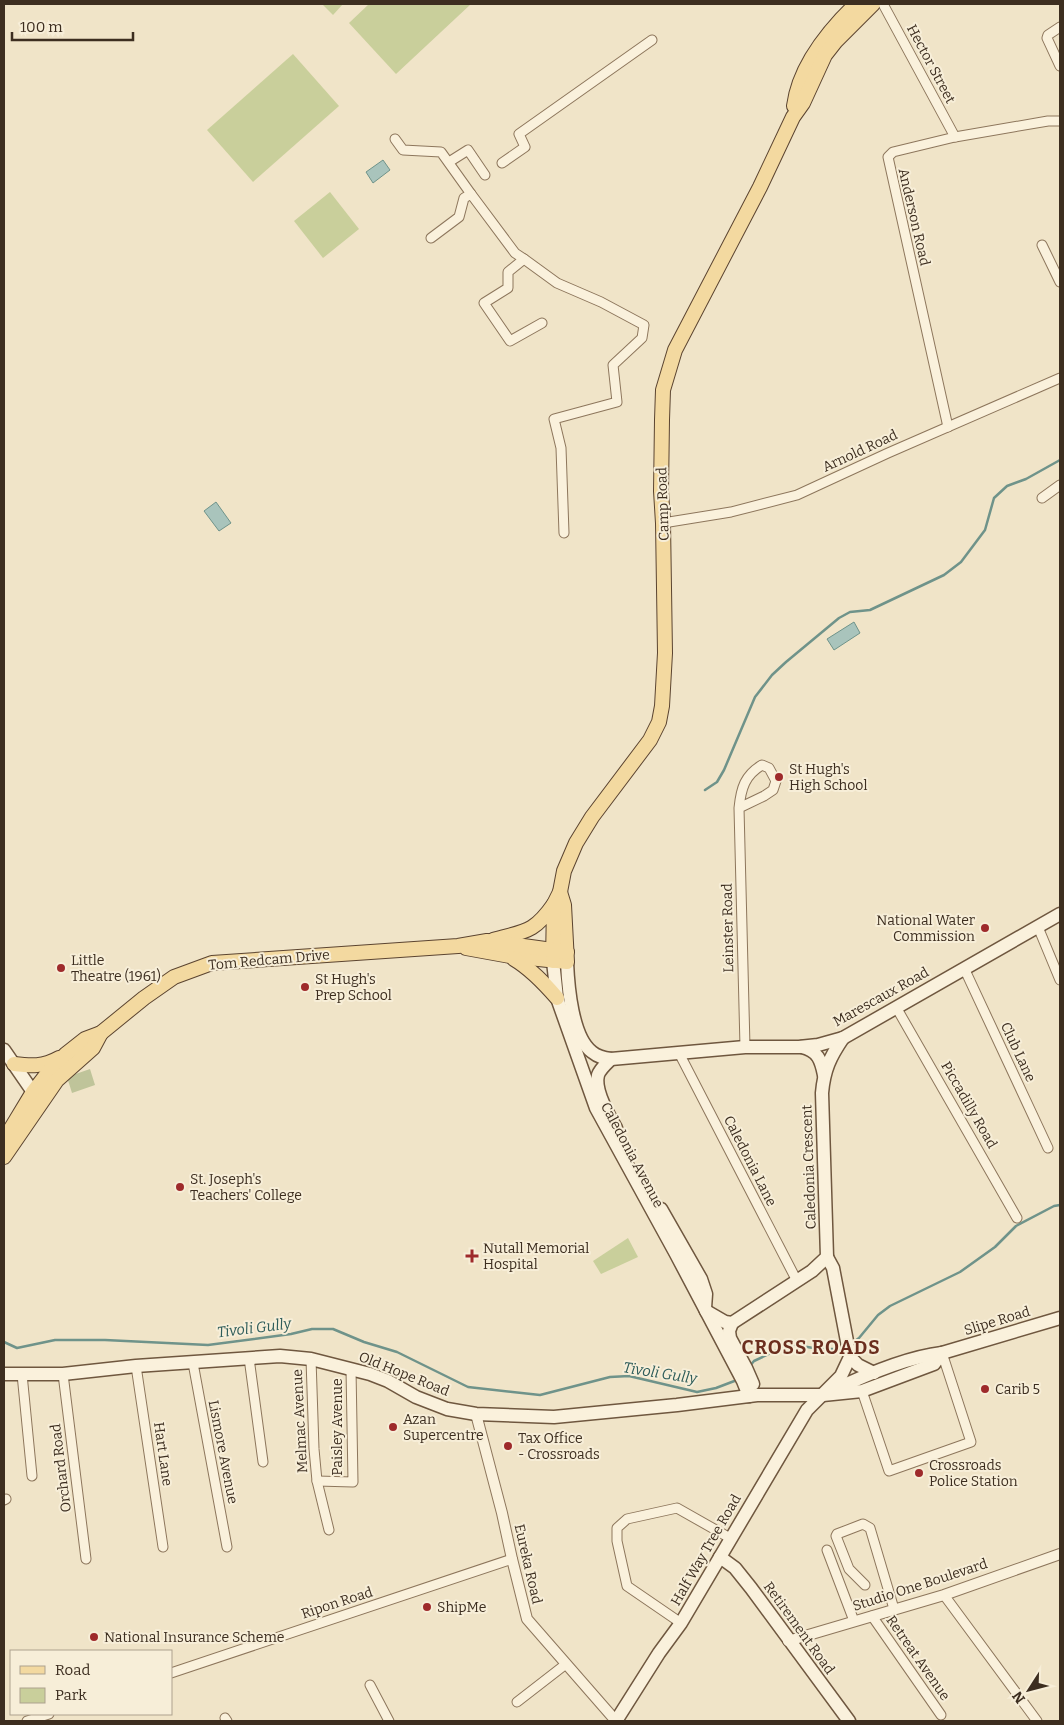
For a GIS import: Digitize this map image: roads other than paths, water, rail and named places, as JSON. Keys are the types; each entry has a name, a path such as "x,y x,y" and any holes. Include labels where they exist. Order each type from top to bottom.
{"main road":[{"name":"Camp Road","path":"793,117 795,100 803,76 815,53 835,24 856,4"},
{"name":"Camp Road","path":"560,957 557,898 564,871 576,843 592,817 650,740 659,722 664,693 665,653 661,491 663,390 675,350 760,187 825,55 836,40 873,4"},
{"path":"487,941 531,929 541,922 557,898"},
{"name":"Marescaux Road","path":"611,1059 745,1047 799,1046 843,1038 1060,914"},
{"name":"Tom Redcam Drive","path":"4,1157 38,1096 50,1070 66,1054 85,1039 101,1033 144,998 174,977 212,963 458,946 487,941 560,957"},
{"name":"Tom Redcam Drive","path":"458,946 510,956 560,957"},
{"path":"510,956 526,966 557,998"},
{"path":"560,957 580,1036 593,1053 611,1059"},
{"name":"Caledonia Avenue","path":"560,957 557,998 596,1108 705,1311 744,1374"},
{"name":"Tom Redcam Drive","path":"4,1140 38,1096 93,1048 101,1033"},
{"name":"Caledonia Crescent","path":"843,1038 830,1057 824,1076 822,1093 823,1156 827,1256 833,1268 848,1349"},
{"name":"Caledonia Crescent","path":"799,1046 807,1048 818,1055 822,1062 824,1076"},
{"path":"4,1050 38,1096"},
{"path":"14,1064 37,1066 51,1063 66,1054"},
{"name":"Caledonia Avenue","path":"611,1059 601,1069 598,1076 599,1092 613,1122 701,1280 706,1294 705,1311"},
{"path":"753,1396 729,1334 729,1327 732,1323 812,1271 827,1256"},
{"path":"705,1311 724,1322 732,1323"},
{"name":"Slipe Road","path":"823,1395 874,1373 929,1354 942,1353 1060,1318"},
{"path":"848,1349 858,1365 874,1373"},
{"path":"823,1395 841,1376 848,1349"},
{"name":"Slipe Road","path":"823,1395 862,1391 934,1364 942,1353"},
{"name":"Old Hope Road","path":"4,1374 63,1374 136,1366 280,1356 311,1359 351,1369 388,1381 416,1397 448,1409 476,1414 554,1416 677,1406 753,1396 823,1395"},
{"name":"Half Way Tree Road","path":"616,1721 659,1652 681,1623 807,1410 823,1395"},
{"name":"Retirement Road","path":"720,1557 735,1568 746,1582 848,1721"}],"street":[{"name":"Hector Street","path":"883,4 955,137"},
{"path":"1060,27 1047,36 1060,66"},
{"path":"502,163 525,147 519,134 652,40"},
{"name":"Anderson Road","path":"948,427 887,160 892,152 955,137 1048,121 1060,121"},
{"path":"395,139 403,150 441,152 515,253 557,283 601,302 644,325 642,338 613,365 617,402 554,419 561,448 564,533"},
{"path":"448,162 468,150 485,175"},
{"path":"431,238 459,217 464,198 471,194"},
{"path":"1042,245 1060,282"},
{"path":"524,259 508,272 508,288 484,303 510,341 542,323"},
{"name":"Arnold Road","path":"663,523 732,512 797,495 1060,378"},
{"path":"1042,498 1060,485"},
{"name":"Leinster Road","path":"739,808 773,790 776,781 770,768 762,765 748,776 741,792 739,808 745,1047"},
{"path":"1038,927 1060,980"},
{"name":"Club Lane","path":"964,968 1048,1148"},
{"name":"Piccadilly Road","path":"896,1007 1018,1218"},
{"name":"Caledonia Lane","path":"678,1053 797,1281"},
{"path":"862,1391 889,1471 971,1442 942,1353"},
{"path":"249,1358 263,1462"},
{"name":"Melmac Avenue","path":"311,1359 317,1482 329,1530"},
{"name":"Lismore Avenue","path":"193,1363 227,1547"},
{"name":"Hart Lane","path":"136,1366 163,1547"},
{"name":"Paisley Avenue","path":"317,1482 353,1482 351,1369"},
{"path":"22,1374 32,1476"},
{"name":"Orchard Road","path":"63,1374 86,1559"},
{"name":"Eureka Road","path":"476,1414 527,1620 616,1721"},
{"path":"681,1623 627,1586 617,1541 617,1528 627,1519 678,1508 730,1538"},
{"path":"865,1585 849,1569 836,1536 863,1524 870,1528 894,1610"},
{"path":"827,1550 854,1621"},
{"name":"Studio One Boulevard","path":"788,1640 944,1595 976,1582 1060,1554"},
{"name":"Ripon Road","path":"172,1673 512,1560"},
{"path":"944,1595 1037,1721"},
{"name":"Retreat Avenue","path":"872,1616 941,1715"},
{"path":"517,1702 566,1664"},
{"path":"370,1685 389,1721"},
{"path":"27,1721 46,1715"}],"water":[{"path":"383,160 390,170 373,183 366,172"},
{"path":"216,502 231,523 219,531 204,511"},
{"path":"854,622 860,633 834,650 827,639"}],"waterway":[{"path":"705,790 717,782 724,770 755,697 772,675 839,618 850,612 870,610 944,575 961,562 985,530 994,498 1007,486 1026,479 1060,460"},
{"name":"Tivoli Gully","path":"851,1344 859,1338 878,1315 890,1306 960,1272 995,1247 1016,1226 1054,1206 1060,1205"},
{"name":"Tivoli Gully","path":"4,1342 17,1348 55,1340 105,1340 208,1345 291,1334 312,1329 333,1329 364,1342 397,1352 468,1387 540,1395 610,1377 629,1376 697,1392 716,1388 737,1380"},
{"name":"Tivoli Gully","path":"749,1367 754,1361 790,1344 819,1349 844,1348"}],"place":[{"name":"St Hugh's High School","path":"779,777"},
{"name":"National Water Commission","path":"985,928"},
{"name":"Little Theatre (1961)","path":"61,968"},
{"name":"St Hugh's Prep School","path":"305,987"},
{"name":"St. Joseph's Teachers' College","path":"180,1187"},
{"name":"Nutall Memorial Hospital","path":"472,1256"},
{"name":"Carib 5","path":"985,1389"},
{"name":"Azan Supercentre","path":"393,1427"},
{"name":"Tax Office - Crossroads","path":"508,1446"},
{"name":"Crossroads Police Station","path":"919,1473"},
{"name":"ShipMe","path":"427,1607"},
{"name":"National Insurance Scheme","path":"94,1637"}],"district":[{"name":"CROSS ROADS","path":"811,1347"}]}
